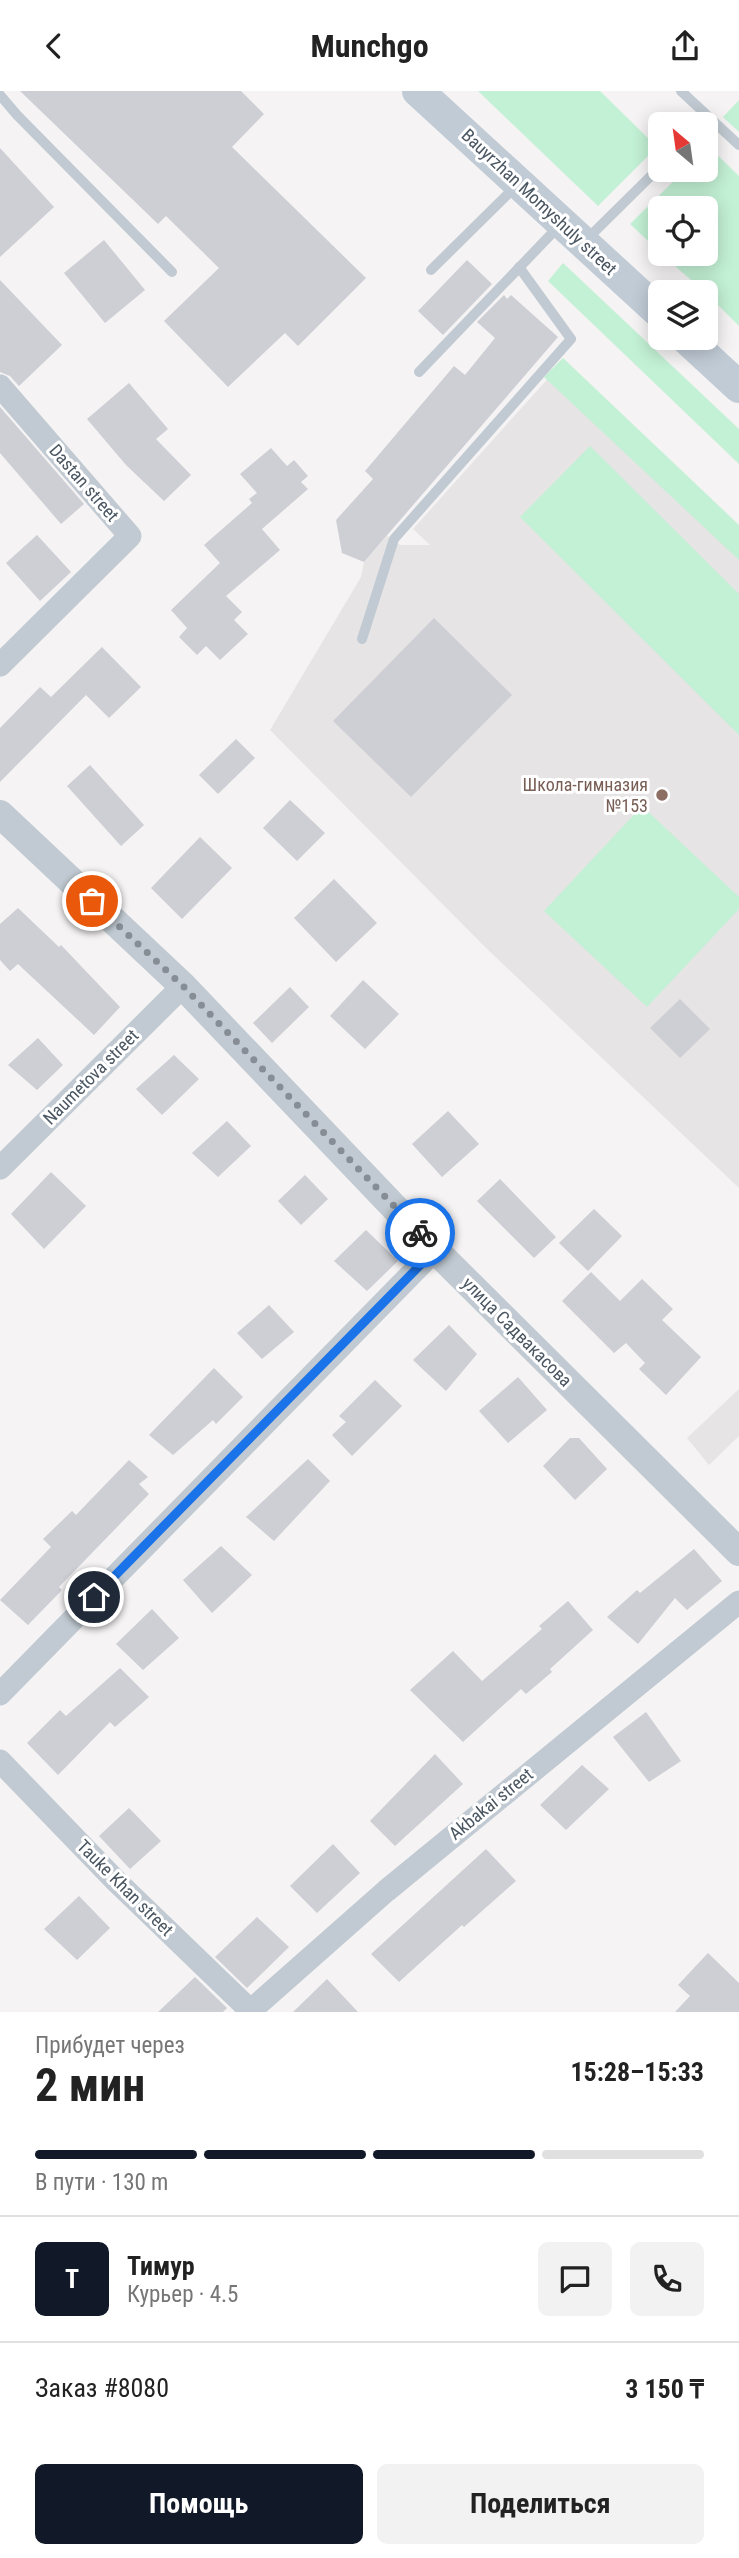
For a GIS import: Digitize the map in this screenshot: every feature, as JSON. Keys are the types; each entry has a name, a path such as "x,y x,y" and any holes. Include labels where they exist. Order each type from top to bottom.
{"main road":[{"name":"Bauyrzhan Momyshuly street","path":"418,91 648,302"},
{"path":"699,350 739,387"}],"street":[{"name":"Dastan street","path":"0,386 130,536 0,665"},
{"name":"улица Садвакасова","path":"0,814 183,986 435,1250 739,1552"},
{"name":"Naumetova street","path":"0,1168 183,986"},
{"path":"0,1694 435,1250"},
{"name":"Akbakai street","path":"250,2011 386,1891 739,1602"},
{"name":"Tauke Khan street","path":"0,1761 116,1881 250,2011"}],"lane":[{"path":"681,91 698,112"},
{"path":"0,95 173,272"},
{"path":"718,130 739,145"},
{"path":"419,372 519,267 572,233 648,176"},
{"path":"431,270 519,183"},
{"path":"362,639 394,540 571,339 519,267"}],"shaded area":[{"name":"Школа-гимназия №153","path":"552,374 739,550 739,1188 485,947 270,730 361,577 364,562 387,536 400,545 430,545 413,529"},
{"path":"739,1389 739,1436 709,1465 687,1438"}],"green space":[{"path":"478,91 600,91 648,138 648,156 598,206"},
{"path":"739,100 739,132 723,117"},
{"path":"718,156 739,176 739,326 718,305 718,280 691,280 675,266 718,266 718,196 659,196 673,182 718,182"},
{"path":"648,206 648,241 630,224"},
{"path":"563,263 648,343 648,350 655,350 739,429 739,464 548,281"},
{"path":"563,358 739,525 739,560 544,377"},
{"path":"590,446 739,594 739,735 520,517"},
{"path":"642,806 739,897 739,909 647,1007 544,911"}],"building":[{"path":"20,91 241,91 264,114 232,147 366,278 298,346 285,333 228,387 164,321 219,268 166,216 158,224"},
{"path":"0,148 54,207 0,257"},
{"path":"104,240 145,290 105,323 64,273"},
{"path":"467,260 492,284 443,335 418,311"},
{"path":"0,280 62,345 19,386 10,376 0,372"},
{"path":"504,295 507,299 511,295 558,337 364,562 342,553 336,520 373,479 365,471 454,366 465,375 495,338 477,322"},
{"path":"129,383 168,429 156,439 191,475 164,501 126,465 87,419"},
{"path":"0,407 84,504 61,524 0,453"},
{"path":"271,448 287,466 294,460 308,476 301,482 308,489 262,529 280,550 226,596 242,612 234,620 248,634 220,660 206,646 197,655 179,637 187,628 171,610 220,563 204,545 252,503 249,499 257,493 240,474"},
{"path":"37,535 71,572 40,601 6,563"},
{"path":"434,618 512,695 411,797 333,721"},
{"path":"102,647 141,687 109,718 86,695 0,782 0,728 40,687 51,697"},
{"path":"236,739 255,758 218,794 199,775"},
{"path":"90,765 144,825 121,846 67,786"},
{"path":"290,800 325,833 297,861 263,828"},
{"path":"200,837 232,868 182,919 151,888"},
{"path":"334,879 377,923 336,962 294,918"},
{"path":"18,908 59,947 61,945 120,1007 94,1035 18,964 10,971 0,960 0,924"},
{"path":"363,980 399,1014 365,1049 330,1016"},
{"path":"290,987 309,1007 272,1043 253,1023"},
{"path":"680,999 710,1029 680,1058 650,1028"},
{"path":"38,1038 63,1065 37,1090 8,1065"},
{"path":"174,1055 199,1079 162,1115 136,1089"},
{"path":"448,1111 479,1144 442,1177 412,1144"},
{"path":"227,1121 251,1146 218,1177 192,1153"},
{"path":"51,1172 86,1206 44,1249 11,1214"},
{"path":"305,1175 328,1199 301,1225 278,1201"},
{"path":"500,1179 556,1237 534,1258 477,1201"},
{"path":"594,1209 622,1236 588,1271 559,1243"},
{"path":"366,1230 398,1261 367,1291 334,1261"},
{"path":"591,1272 620,1301 642,1279 673,1309 662,1320 701,1357 666,1395 639,1369 645,1363 626,1343 614,1353 562,1301"},
{"path":"269,1305 294,1332 262,1359 237,1333"},
{"path":"449,1325 477,1354 446,1391 413,1360"},
{"path":"214,1368 243,1397 216,1424 213,1420 173,1455 149,1435"},
{"path":"518,1377 547,1410 508,1443 479,1411"},
{"path":"375,1380 402,1406 352,1456 332,1435 346,1422 339,1416"},
{"path":"570,1438 579,1438 607,1469 575,1500 543,1466"},
{"path":"308,1459 330,1481 274,1541 246,1517"},
{"path":"129,1460 148,1477 139,1484 149,1494 59,1587 62,1590 28,1625 0,1600 51,1547 43,1539 72,1511 76,1515"},
{"path":"221,1546 252,1575 212,1613 183,1580"},
{"path":"694,1549 722,1581 687,1610 675,1598 638,1644 607,1617 637,1590 640,1593"},
{"path":"568,1601 593,1630 550,1669 552,1672 526,1694 521,1689 463,1742 410,1690 453,1651 482,1681 542,1629 539,1626"},
{"path":"152,1609 179,1638 143,1670 116,1644"},
{"path":"120,1668 149,1697 115,1727 110,1722 58,1775 27,1743 60,1710 66,1716"},
{"path":"646,1712 681,1761 649,1782 613,1737"},
{"path":"435,1754 463,1784 395,1846 370,1821"},
{"path":"582,1765 609,1789 566,1830 540,1805"},
{"path":"129,1808 161,1841 130,1869 99,1836"},
{"path":"333,1844 360,1873 317,1913 290,1886"},
{"path":"486,1849 516,1881 399,1982 371,1954"},
{"path":"79,1896 110,1928 77,1960 44,1929"},
{"path":"257,1917 289,1947 247,1988 215,1957"},
{"path":"708,1953 739,1983 739,2012 675,2012 690,1996 678,1985"},
{"path":"195,1977 227,2008 223,2012 158,2012"},
{"path":"327,1979 358,2012 293,2012"}],"way so far":[{"path":"92,901 183,986 420,1233"}],"place":[{"name":"Школа-гимназия №153","path":"662,795"}],"route":[{"path":"94,1597 435,1250 420,1233"}]}
